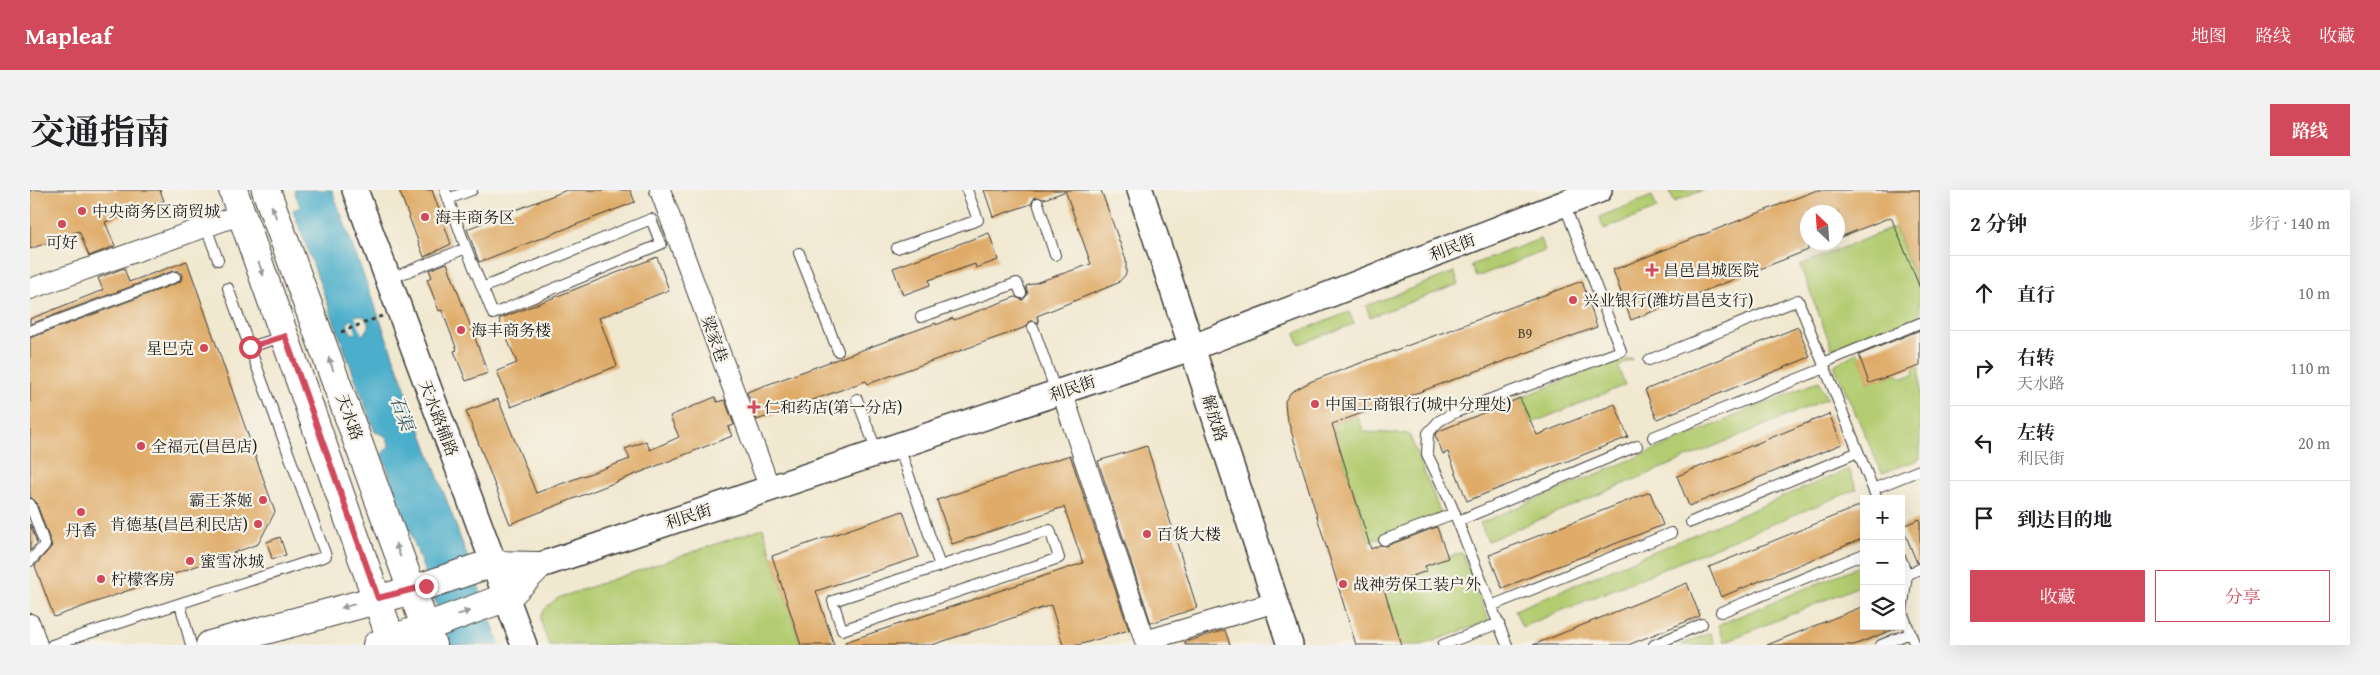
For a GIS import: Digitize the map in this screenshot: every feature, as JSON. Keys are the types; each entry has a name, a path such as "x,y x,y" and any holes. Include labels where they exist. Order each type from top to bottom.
{"main road":[{"name":"天水路","path":"266,190 419,588 431,631"},
{"path":"237,202 378,598 387,644"},
{"name":"利民街","path":"210,645 419,588 486,566 538,566"},
{"name":"利民街","path":"387,644 431,631 499,600 538,566"}],"street":[{"name":"天水路辅路","path":"355,190 399,310 486,566 499,600 524,645"},
{"name":"梁家巷","path":"660,190 770,489"},
{"name":"解放路","path":"1140,190 1290,645"},
{"name":"利民街","path":"538,566 1191,348 1599,190"},
{"path":"30,289 206,226 237,202"},
{"path":"1059,392 1138,643 1276,602"},
{"path":"30,624 37,645"}],"lane":[{"path":"472,190 446,194 466,248 482,288 493,314 661,244 651,218 482,288"},
{"path":"898,248 978,220 967,190"},
{"path":"1038,203 1056,255"},
{"path":"1507,645 1456,517 1427,454 1428,433 1439,421 1456,412 1621,351 1564,204"},
{"path":"206,226 218,260"},
{"path":"388,280 466,248"},
{"path":"799,253 838,352"},
{"path":"30,331 175,277"},
{"path":"922,317 1017,283 1021,293"},
{"path":"52,645 326,556 228,288"},
{"path":"1649,360 1798,300 1875,494 1920,470"},
{"path":"1653,437 1920,323"},
{"path":"1033,327 1059,392"},
{"path":"250,347 285,336"},
{"path":"857,399 888,449 940,566"},
{"path":"1384,540 1456,517 1637,446"},
{"path":"1691,522 1858,452"},
{"path":"30,504 45,545 30,561"},
{"path":"1050,530 1059,558 842,630 833,601 940,566 1050,530"},
{"path":"1492,606 1671,533"},
{"path":"1721,612 1860,556"},
{"path":"1905,569 1907,574 1902,612 1915,645"},
{"path":"1907,574 1920,569"},
{"path":"180,604 191,645"},
{"path":"1443,645 1499,623"},
{"path":"1654,645 1702,624"},
{"path":"1881,645 1910,633"}],"path":[{"path":"338,333 399,310"}],"green space":[{"path":"1669,190 1704,190 1674,202"},
{"path":"1652,196 1657,209 1604,229 1599,217"},
{"path":"1895,227 1920,290 1920,316 1832,349 1800,265 1838,250 1845,250 1845,247"},
{"path":"1540,239 1545,251 1476,277 1471,265"},
{"path":"1454,272 1459,284 1370,317 1366,306"},
{"path":"1349,312 1354,324 1299,344 1295,333"},
{"path":"1858,352 1869,383 1895,374 1903,378 1914,374 1913,369 1920,366 1920,459 1882,473 1834,365"},
{"path":"1633,359 1618,367 1625,385 1532,423 1520,398 1616,360"},
{"path":"1819,381 1827,399 1488,541 1480,523"},
{"path":"1356,415 1365,432 1409,434 1441,514 1369,542 1332,424"},
{"path":"1849,469 1857,489 1522,627 1515,610"},
{"path":"763,528 801,645 549,645 541,618 545,609 558,598"},
{"path":"1462,552 1489,621 1422,645 1401,645 1380,581 1414,576 1427,571 1425,566"},
{"path":"1860,566 1860,586 1724,642 1718,625"},
{"path":"1710,633 1715,645 1680,645"}],"water":[{"path":"294,190 332,190 500,645 451,645 382,454 389,446 388,440 383,435 375,432 293,210 300,207","holes":["354,315 364,316 369,325 363,335 351,333 347,324"]}],"building":[{"name":"中央商务区商贸城","path":"30,190 160,190 164,201 105,222 115,246 89,256 79,231 30,249"},
{"name":"海丰商务区","path":"399,190 432,190 451,244 424,257"},
{"path":"567,190 630,190 635,202 479,262 467,229"},
{"path":"984,190 1064,190 1064,192 1044,199 1035,197 1031,204 993,217"},
{"path":"1065,190 1101,190 1126,260 1126,274 1118,283 1037,316 1039,323 1031,320 1026,327 868,384 866,381 757,420 747,392 936,323 936,325 953,318 954,320 1015,297 1023,300 1028,294 1026,286 1091,264"},
{"path":"1817,190 1920,190 1920,288 1891,217 1845,235 1845,205 1800,205 1800,250 1808,250 1631,320 1613,270"},
{"path":"989,233 998,260 976,268 975,264 929,280 930,285 903,295 893,268"},
{"path":"657,257 669,290 599,318 617,366 511,407 497,371 517,363 499,319"},
{"name":"全福元(昌邑店)","path":"187,261 275,512 258,544 54,617 35,566 52,546 36,502 30,497 30,338 177,283 181,281 182,275 179,271 173,271 30,324 30,319 103,290 98,278 124,268 129,282"},
{"name":"海丰商务楼","path":"447,263 488,373 466,381 454,351 457,350 442,310 439,311 427,279 432,277 429,270"},
{"path":"1582,281 1597,327 1332,424 1371,549 1380,545 1386,546 1437,527 1448,558 1425,566 1427,571 1383,586 1401,645 1356,645 1286,414 1285,401 1291,392 1312,381"},
{"path":"1798,327 1810,357 1657,419 1645,390"},
{"path":"1920,330 1920,366 1869,383 1859,355"},
{"path":"715,397 717,402 725,400 734,425 728,427 732,436 510,524 466,411 498,399 536,493 630,459 625,449 646,441 650,450 679,437 670,416"},
{"path":"1520,398 1537,435 1615,404 1628,437 1467,501 1448,452 1443,454 1435,435 1439,431"},
{"path":"1829,414 1842,444 1689,506 1677,476"},
{"name":"百货大楼","path":"1147,446 1197,608 1151,623 1098,461"},
{"path":"1070,455 1129,630 1078,645 1063,645 1051,605 932,645 846,645 845,642 1083,563 1064,507 952,544 937,500"},
{"path":"1650,492 1663,525 1502,588 1489,555"},
{"path":"1860,506 1860,540 1721,597 1709,567"},
{"path":"903,511 919,557 816,591 834,645 801,645 772,556"},
{"path":"1920,519 1920,562 1917,563 1905,533 1905,525"},
{"path":"30,524 37,543 30,551"},
{"path":"280,537 286,555 272,559 267,542"},
{"path":"1687,583 1700,616 1628,645 1533,645"},
{"path":"1860,608 1860,630 1892,630 1854,645 1767,645"},
{"path":"1225,630 1230,645 1185,645 1185,642"}],"waterway":[{"name":"石渠","path":"351,312 361,339"}],"place":[{"name":"中央商务区商贸城","path":"82,211"},
{"name":"海丰商务区","path":"425,217"},
{"name":"可好","path":"62,224"},
{"name":"昌邑昌城医院","path":"1652,270"},
{"name":"兴业银行(潍坊昌邑支行)","path":"1573,300"},
{"name":"海丰商务楼","path":"461,330"},
{"name":"星巴克","path":"204,348"},
{"name":"中国工商银行(城中分理处)","path":"1315,404"},
{"name":"仁和药店(第一分店)","path":"754,407"},
{"name":"全福元(昌邑店)","path":"141,446"},
{"name":"霸王茶姬","path":"263,500"},
{"name":"丹香","path":"81,512"},
{"name":"肯德基(昌邑利民店)","path":"258,524"},
{"name":"百货大楼","path":"1147,534"},
{"name":"蜜雪冰城","path":"190,561"},
{"name":"柠檬客房","path":"101,579"},
{"name":"战神劳保工装户外","path":"1343,584"}],"route":[{"path":"250,347 285,336 378,598 426,586"}]}
